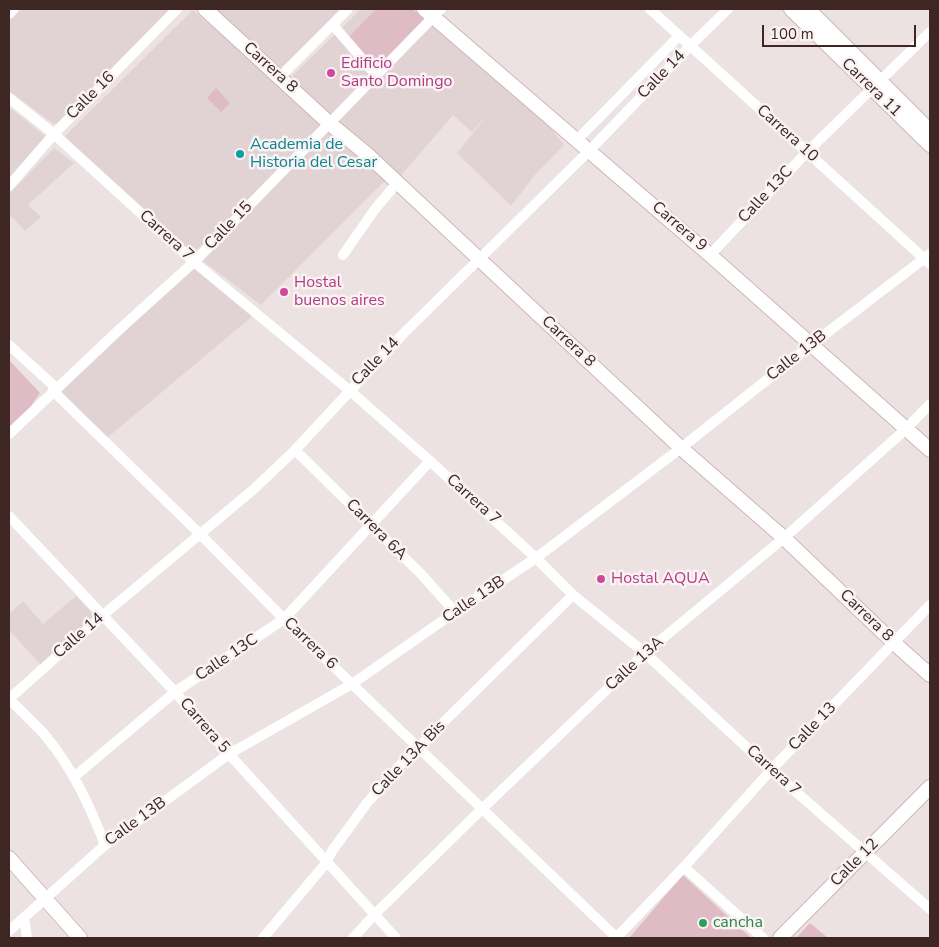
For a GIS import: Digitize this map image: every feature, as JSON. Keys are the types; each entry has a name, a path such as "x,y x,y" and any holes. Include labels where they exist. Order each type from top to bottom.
{"street":[{"path":"9,14 14,9"},
{"name":"Calle 16","path":"9,186 54,134 177,9"},
{"name":"Carrera 8","path":"205,9 397,183 681,448 784,538 930,675"},
{"path":"280,77 348,9"},
{"name":"Carrera 10","path":"650,9 928,259"},
{"name":"Calle 14","path":"9,698 102,616 254,489 478,259 590,150 728,9"},
{"name":"Carrera 11","path":"790,9 930,131"},
{"name":"Carrera 11","path":"808,9 930,145"},
{"name":"Calle 15","path":"9,434 53,391 194,262 376,75 433,11"},
{"name":"Carrera 9","path":"433,11 930,450"},
{"path":"333,25 376,75"},
{"name":"Calle 13C","path":"710,255 807,152 930,32"},
{"path":"577,140 679,36"},
{"name":"Carrera 7","path":"9,98 54,134 194,262 349,390 430,461 536,558 573,595 645,653 771,770 930,909"},
{"path":"343,255 375,209 397,183"},
{"name":"Calle 13B","path":"9,931 104,845 229,754 352,684 536,558 681,448 811,345 928,259"},
{"name":"Carrera 6","path":"9,345 53,385 53,391 284,619 617,938"},
{"name":"Calle 13A","path":"353,938 482,808 645,653 784,538 906,429 930,404"},
{"name":"Carrera 6A","path":"294,450 422,575 455,612"},
{"name":"Calle 13C","path":"74,777 175,692 284,619 430,461"},
{"name":"Carrera 5","path":"9,516 175,692 396,938"},
{"name":"Calle 13A Bis","path":"263,938 327,862 332,851 367,802 418,747 573,595"},
{"name":"Calle 13","path":"617,938 771,770 930,606"},
{"path":"9,698 45,735 74,777 91,810 104,845"},
{"name":"Calle 12","path":"780,938 930,787"},
{"path":"9,858 80,938"},
{"path":"684,867 763,938"},
{"path":"24,918 28,938"}],"shaded area":[{"path":"20,9 171,9 54,124 9,91 9,20"},
{"path":"216,9 340,9 281,68"},
{"path":"361,9 412,9 422,20 332,117 294,82 293,75"},
{"path":"376,9 413,9 425,20 378,70 346,40"},
{"path":"193,10 322,124 232,218 193,253 65,136"},
{"path":"432,24 548,125 564,145 535,175 511,206 457,153 491,110 472,132 453,115 399,178 338,121"},
{"path":"216,88 230,103 221,112 207,98"},
{"path":"9,107 45,136 9,178"},
{"path":"330,128 385,181 261,305 203,261"},
{"path":"54,148 74,163 28,205 41,217 25,231 9,214 9,194"},
{"path":"195,264 254,315 107,438 61,391"},
{"path":"9,360 40,393 32,404 32,408 9,429"},
{"path":"76,596 92,613 92,619 41,665 9,630 9,614 23,601 43,624"},
{"path":"683,875 751,938 629,938"},
{"path":"810,923 828,938 796,938"}],"place":[{"name":"Edificio Santo Domingo","path":"331,73"},
{"name":"Academia de Historia del Cesar","path":"240,154"},
{"name":"Hostal buenos aires","path":"284,292"},
{"name":"Hostal AQUA","path":"601,579"},
{"name":"cancha","path":"703,923"}]}
